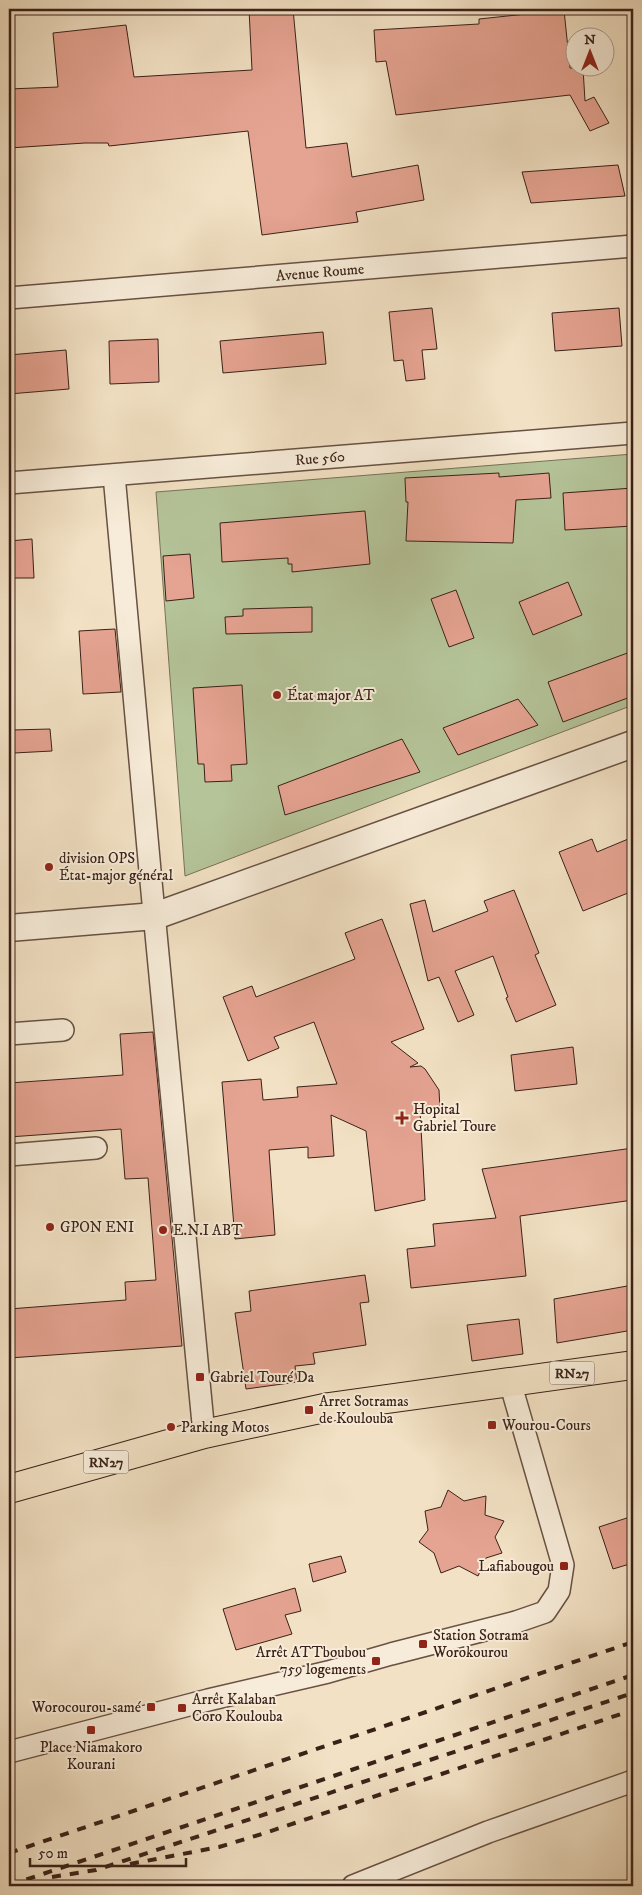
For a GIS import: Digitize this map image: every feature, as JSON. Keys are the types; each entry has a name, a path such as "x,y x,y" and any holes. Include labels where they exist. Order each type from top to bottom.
{"main road":[{"name":"RN27","path":"9,1490 204,1434 329,1407 633,1365"}],"street":[{"name":"Avenue Roume","path":"9,298 633,246"},
{"name":"Rue 560","path":"9,482 633,433"},
{"path":"114,475 139,761 204,1434"},
{"path":"9,928 155,916 633,744"},
{"path":"9,1034 63,1030"},
{"path":"9,1155 96,1148"},
{"path":"9,1752 208,1700 328,1672 516,1622 545,1612 559,1591 563,1565 510,1382"},
{"path":"353,1886 488,1832 633,1781"}],"green space":[{"path":"633,454 633,705 185,876 156,492"}],"building":[{"path":"249,9 293,9 306,148 347,143 352,177 418,165 424,200 356,212 358,222 262,235 248,131 109,146 108,143 85,143 9,148 9,89 58,87 53,33 126,25 134,77 252,70"},
{"path":"564,10 566,28 564,28 564,78 584,78 585,101 594,97 609,123 590,131 570,95 396,115 386,61 376,62 374,30 479,24 479,19"},
{"path":"618,165 625,196 531,203 522,172"},
{"path":"432,308 437,349 422,350 425,379 406,381 403,360 394,361 389,312"},
{"path":"619,308 622,346 555,351 552,313"},
{"path":"323,332 326,364 223,373 220,341"},
{"path":"158,339 159,382 110,384 109,341"},
{"path":"66,350 69,389 9,394 9,355"},
{"path":"499,473 499,477 549,473 551,498 516,500 513,543 406,541 408,502 406,502 405,478"},
{"path":"633,488 633,526 565,530 563,493"},
{"path":"365,511 370,564 292,572 292,564 288,564 288,558 222,562 220,523"},
{"path":"32,539 34,578 9,578 9,541"},
{"path":"190,554 194,598 166,601 163,556"},
{"path":"568,582 582,615 533,635 519,602"},
{"path":"456,590 474,638 449,647 431,599"},
{"path":"312,607 312,632 226,634 225,617 243,616 243,609"},
{"path":"115,629 121,692 83,694 79,631"},
{"path":"633,651 633,696 563,722 548,682"},
{"path":"242,685 247,764 231,765 232,781 205,782 204,764 198,764 193,688"},
{"path":"518,699 538,725 458,755 443,728"},
{"path":"50,729 52,751 14,753 12,730"},
{"path":"402,739 420,772 285,815 278,786"},
{"path":"633,837 633,891 583,911 559,852 592,839 597,852"},
{"path":"514,890 539,953 535,955 556,1005 516,1022 506,998 508,997 493,956 455,971 474,1015 458,1022 439,977 428,981 410,904 425,900 433,932 488,911 484,901"},
{"path":"382,919 424,1029 391,1042 418,1063 410,1067 421,1066 425,1069 439,1090 440,1109 420,1110 425,1200 375,1211 366,1131 331,1115 334,1156 308,1158 308,1147 269,1150 275,1235 235,1239 222,1082 261,1079 263,1100 298,1097 297,1087 337,1084 314,1022 274,1037 279,1048 248,1061 223,997 252,986 256,997 355,959 345,933"},
{"name":"E.N.I ABT","path":"153,1032 182,1346 9,1358 9,1309 126,1300 125,1282 156,1280 148,1178 125,1179 121,1129 9,1137 9,1083 123,1075 120,1034"},
{"path":"573,1047 577,1084 515,1091 511,1055"},
{"path":"633,1148 633,1200 520,1216 526,1276 411,1288 407,1249 435,1246 433,1224 496,1218 482,1169"},
{"path":"365,1275 369,1302 360,1303 366,1345 313,1353 315,1364 295,1366 297,1382 246,1389 235,1313 251,1311 249,1291"},
{"path":"633,1285 633,1330 557,1343 554,1299"},
{"path":"519,1319 523,1354 472,1361 467,1325"},
{"path":"448,1490 464,1501 486,1496 485,1515 504,1521 495,1537 502,1553 486,1558 478,1576 459,1566 441,1573 434,1553 419,1542 428,1530 425,1511 441,1507"},
{"path":"633,1516 633,1563 613,1569 599,1527"},
{"path":"341,1556 346,1572 313,1582 309,1564"},
{"path":"295,1588 301,1611 285,1615 292,1634 236,1650 223,1609"}],"railway":[{"path":"9,1853 633,1642"},
{"path":"9,1884 633,1675"},
{"path":"52,1877 96,1870 633,1693"},
{"path":"130,1864 219,1847 265,1833 633,1710"}],"place":[{"name":"État major AT","path":"277,695"},
{"name":"division OPS État-major général","path":"49,867"},
{"name":"Hopital Gabriel Toure","path":"402,1118"},
{"name":"GPON ENI","path":"50,1227"},
{"name":"E.N.I ABT","path":"163,1230"},
{"name":"Gabriel Touré Da","path":"200,1377"},
{"name":"Arret Sotramas de Koulouba","path":"309,1410"},
{"name":"Wourou-Cours","path":"492,1425"},
{"name":"Parking Motos","path":"171,1427"},
{"name":"Lafiabougou","path":"564,1566"},
{"name":"Station Sotrama Worokourou","path":"423,1644"},
{"name":"Arrêt ATTboubou 759 logements","path":"376,1661"},
{"name":"Worocourou-samé","path":"151,1707"},
{"name":"Arrêt Kalaban Coro Koulouba","path":"182,1708"},
{"name":"Place Niamakoro Kourani","path":"91,1730"}]}
